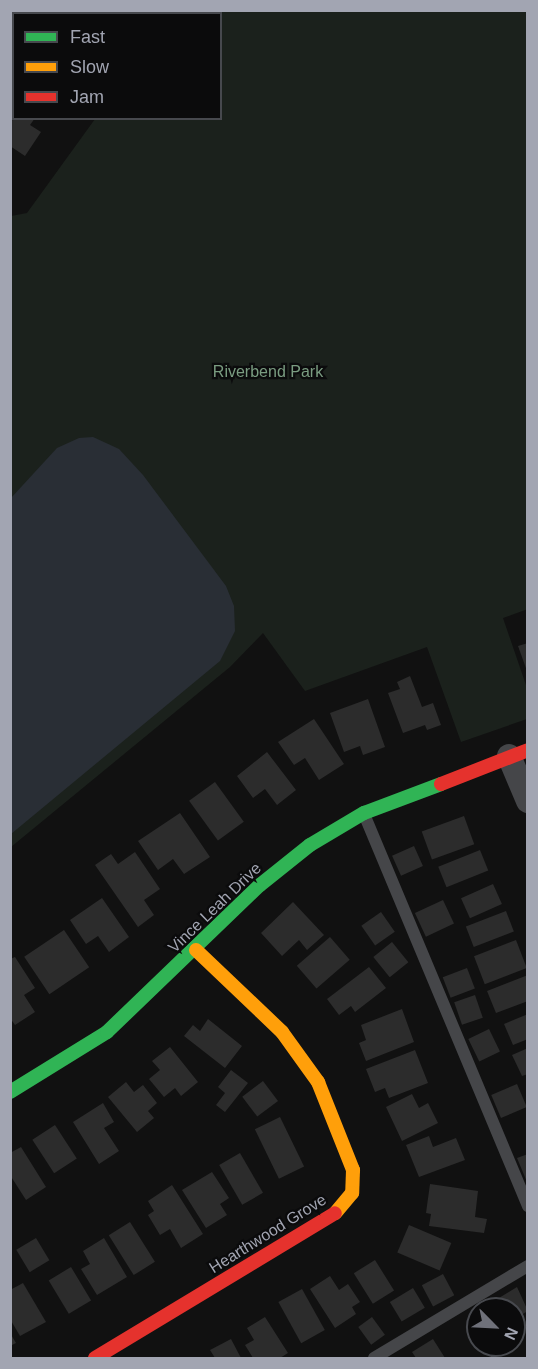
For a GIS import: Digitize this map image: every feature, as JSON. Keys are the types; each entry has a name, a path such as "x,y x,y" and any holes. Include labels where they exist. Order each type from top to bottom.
{"street":[{"path":"518,753 528,801"},
{"name":"Vince Leah Drive","path":"10,1092 107,1032 196,950 260,885 310,845 364,813 518,753"},
{"name":"Hearthwood Grove","path":"95,1359 325,1220 344,1207 352,1193 353,1170 318,1082 282,1032 196,950"}],"lane":[{"path":"364,813 528,1206"},
{"path":"374,1359 528,1266"}],"shaded area":[{"path":"119,11 174,11 173,12"},
{"path":"93,437 119,449 143,475 226,586 234,606 235,631 220,661 11,834 11,498 57,448 79,438"}],"green space":[{"name":"Riverbend Park","path":"527,11 528,609 503,618 527,688 527,719 461,742 427,647 305,691 263,633 230,667 11,847 11,216 27,213 94,120 222,120 222,12 173,12"}],"building":[{"path":"10,10 33,10 34,12 12,12 10,33"},
{"path":"12,120 34,120 30,125 41,132 25,156 10,146"},
{"path":"528,643 528,671 527,671 518,646"},
{"path":"410,676 422,707 433,703 441,725 427,730 425,725 403,733 388,693 400,689 397,682"},
{"path":"368,699 385,747 363,755 360,746 344,752 330,713"},
{"path":"314,719 344,764 319,780 305,758 294,765 278,742"},
{"path":"267,752 296,790 277,805 265,789 253,798 237,776"},
{"path":"215,782 244,822 218,840 189,801"},
{"path":"180,813 210,857 184,874 173,859 158,870 138,841"},
{"path":"464,816 474,844 432,860 422,831"},
{"path":"414,846 423,866 401,876 392,856"},
{"path":"480,850 488,870 447,887 438,867"},
{"path":"135,852 160,889 144,900 154,915 138,927 95,865 111,854 118,864"},
{"path":"493,884 502,904 470,918 461,898"},
{"path":"102,898 129,937 109,952 98,936 86,944 70,920"},
{"path":"443,900 454,924 426,937 415,913"},
{"path":"293,902 324,935 307,950 299,940 282,956 261,933"},
{"path":"506,911 514,932 474,947 466,926"},
{"path":"381,912 395,932 375,945 361,926"},
{"path":"64,930 89,967 49,994 24,957"},
{"path":"330,937 350,960 316,989 297,966"},
{"path":"516,940 527,968 485,984 474,956"},
{"path":"392,942 408,962 390,977 373,957"},
{"path":"15,957 35,988 24,995 35,1012 15,1025 10,1018 10,959"},
{"path":"369,967 386,988 355,1012 351,1006 339,1015 327,999"},
{"path":"467,968 475,989 451,998 443,977"},
{"path":"528,975 528,1001 496,1013 487,991"},
{"path":"475,995 483,1018 462,1025 454,1002"},
{"path":"402,1009 414,1042 366,1061 359,1043 366,1040 361,1025"},
{"path":"528,1014 528,1039 513,1045 504,1024"},
{"path":"208,1019 242,1046 225,1068 184,1036 193,1025 200,1031"},
{"path":"489,1029 500,1051 479,1062 468,1039"},
{"path":"170,1047 198,1082 181,1096 175,1088 164,1097 149,1079 160,1070 152,1061"},
{"path":"528,1048 528,1074 522,1076 512,1055"},
{"path":"415,1050 428,1083 389,1098 385,1088 375,1092 366,1069"},
{"path":"231,1070 248,1083 225,1112 216,1105 225,1093 218,1087"},
{"path":"263,1081 278,1101 257,1117 242,1097"},
{"path":"126,1082 134,1092 143,1085 157,1103 148,1111 154,1118 137,1132 108,1097"},
{"path":"517,1084 527,1107 501,1118 491,1095"},
{"path":"412,1094 419,1108 428,1103 438,1123 402,1141 386,1107"},
{"path":"103,1103 114,1122 104,1128 119,1151 99,1164 73,1122"},
{"path":"280,1117 304,1166 279,1179 255,1129"},
{"path":"55,1125 77,1159 54,1173 32,1140"},
{"path":"429,1136 433,1147 456,1138 465,1160 419,1177 406,1145"},
{"path":"21,1147 46,1187 26,1200 10,1175 10,1153"},
{"path":"240,1153 263,1193 242,1205 219,1165"},
{"path":"528,1154 528,1182 527,1182 517,1158"},
{"path":"212,1172 229,1198 220,1204 227,1215 206,1228 182,1190"},
{"path":"430,1184 478,1191 475,1217 487,1219 484,1233 429,1226 431,1214 426,1213"},
{"path":"172,1185 203,1234 181,1248 170,1229 160,1235 148,1215 154,1211 148,1201"},
{"path":"130,1222 155,1262 134,1275 109,1235"},
{"path":"409,1225 451,1243 440,1271 397,1253"},
{"path":"36,1238 49,1260 30,1272 16,1250"},
{"path":"104,1238 127,1277 97,1295 81,1269 90,1264 83,1251"},
{"path":"375,1260 394,1291 373,1304 354,1273"},
{"path":"71,1267 91,1300 69,1314 49,1280"},
{"path":"443,1274 454,1295 433,1306 422,1285"},
{"path":"330,1276 339,1290 348,1284 360,1302 352,1307 356,1314 335,1328 310,1289"},
{"path":"23,1283 46,1322 20,1336 10,1319 10,1290"},
{"path":"517,1287 522,1297 501,1297"},
{"path":"413,1288 425,1308 402,1322 390,1302"},
{"path":"302,1289 325,1330 301,1343 278,1302"},
{"path":"265,1317 288,1353 280,1358 253,1358 245,1345 254,1340 247,1328"},
{"path":"372,1317 385,1335 371,1345 358,1327"},
{"path":"10,1333 16,1343 10,1346"},
{"path":"231,1339 241,1358 215,1358 210,1350"},
{"path":"433,1339 445,1358 416,1358 412,1352"}],"traffic: fast":[{"path":"10,1092 107,1032 260,885 310,845 364,813 441,784"}],"traffic: slow":[{"path":"196,950 282,1032 318,1082 353,1170 352,1193 335,1213"}],"traffic: jam":[{"path":"441,784 528,750"},
{"path":"95,1358 335,1213"}]}
